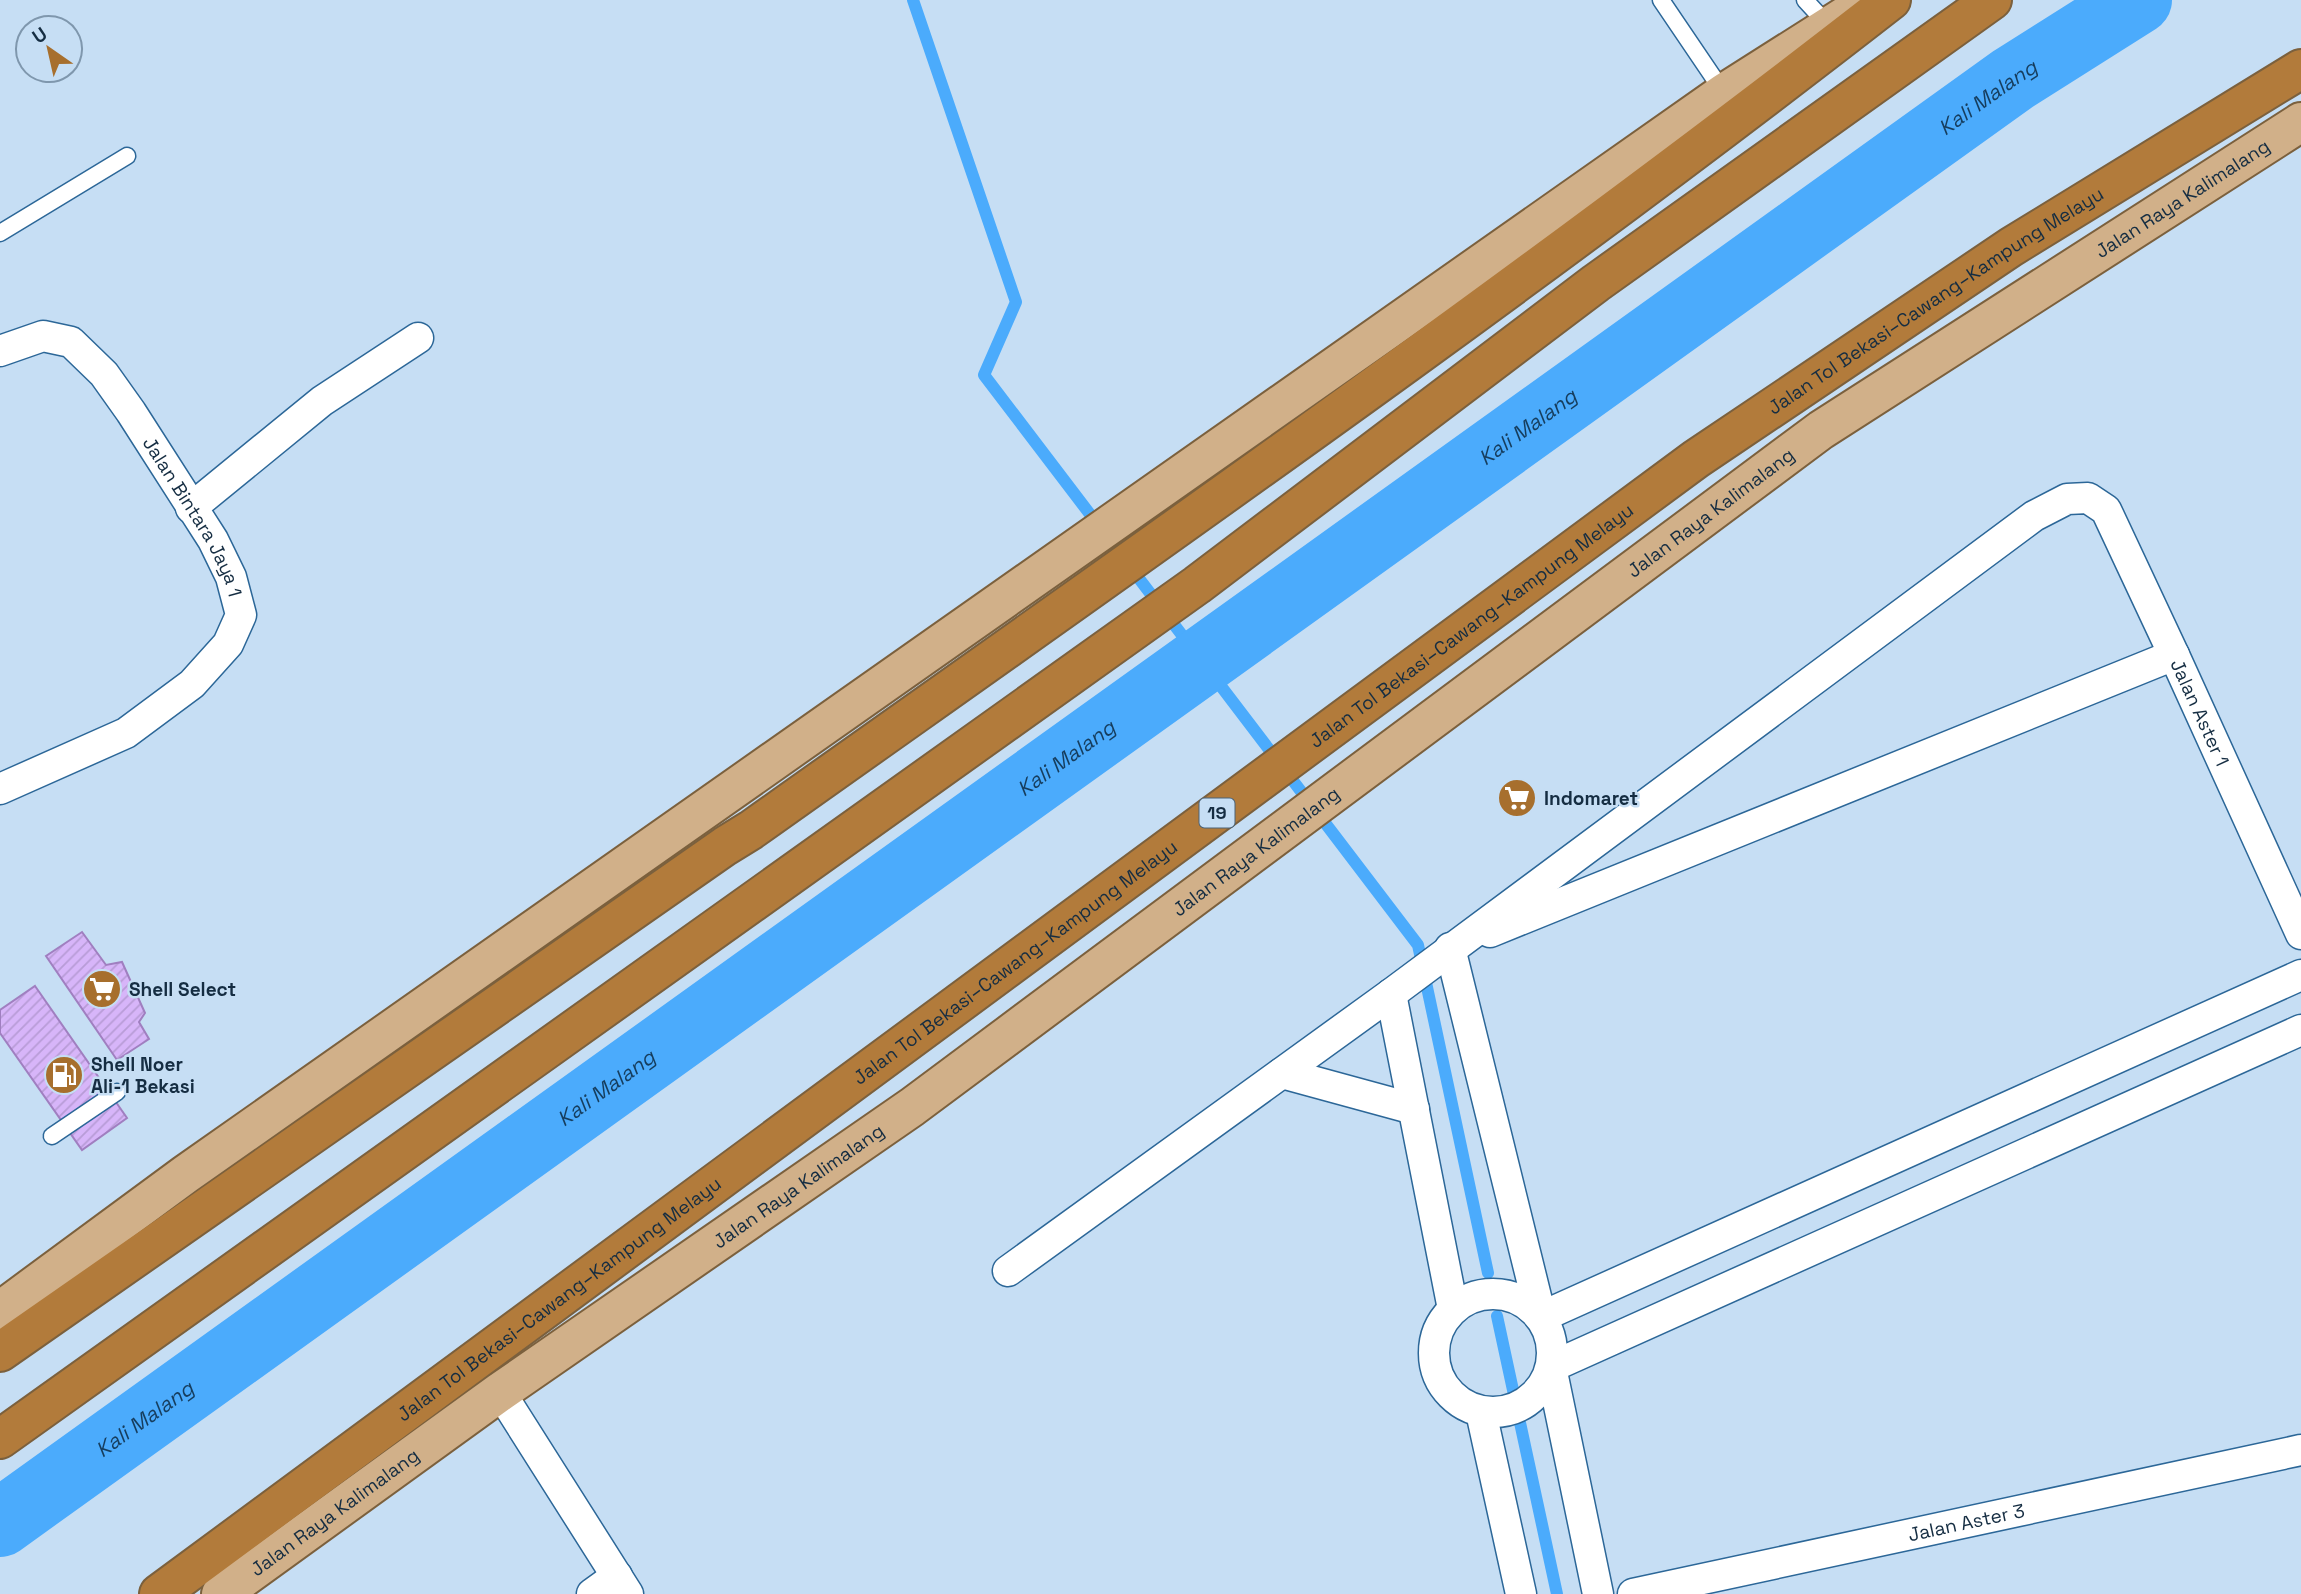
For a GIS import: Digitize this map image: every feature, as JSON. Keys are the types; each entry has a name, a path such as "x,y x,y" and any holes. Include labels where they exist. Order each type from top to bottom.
{"highway":[{"path":"0,1352 751,830 1304,437 1723,130 1891,0"},
{"path":"0,1439 1197,585 1596,283 1992,0"},
{"name":"Jalan Tol Bekasi–Cawang–Kampung Melayu","path":"159,1594 1696,459 2011,247 2301,69"}],"main road":[{"path":"0,1311 209,1158 1724,93 1817,13 1871,0"},
{"name":"Jalan Raya Kalimalang","path":"221,1594 500,1391 912,1107 1821,430 2301,122"}],"street":[{"name":"Jalan Bintara Jaya 1","path":"0,351 43,336 71,342 104,374 213,540 231,577 242,615 228,644 192,684 126,733 0,789"},
{"path":"191,508 322,401 418,338"},
{"name":"Jalan Aster 1","path":"1450,948 2034,516 2067,499 2088,498 2106,510 2175,655 2301,934"},
{"path":"1008,1271 1391,994 1450,948 2175,655"},
{"path":"1450,948 1541,1317 1553,1350 1551,1367 1544,1384 1532,1398 1517,1408 1481,1412 1463,1405 1449,1394 1438,1378 1434,1360 1435,1341 1441,1323 1454,1309 1470,1298 1489,1294 1509,1296 1526,1304 1541,1317"},
{"path":"1541,1317 2301,975"},
{"path":"1391,994 1454,1309"},
{"path":"1551,1367 2301,1030"},
{"path":"1282,1073 1414,1109"},
{"path":"1551,1367 1598,1594"},
{"path":"500,1391 623,1585 592,1594"},
{"path":"1481,1412 1521,1594"},
{"name":"Jalan Aster 3","path":"1633,1594 2301,1450"}],"lane":[{"path":"1661,0 1724,93"},
{"path":"0,233 127,156"},
{"path":"52,1136 117,1091"}],"building":[{"name":"Shell Select","path":"82,932 106,965 122,962 145,1013 139,1022 149,1039 117,1060 46,956"},
{"name":"Shell Noer Ali-1 Bekasi","path":"35,986 127,1118 82,1150 0,1033 0,1010"}],"waterway":[{"path":"913,0 1016,302 984,375 1418,945 1488,1273"},
{"name":"Kali Malang","path":"0,1523 2013,79 2138,0"},
{"path":"1497,1316 1557,1594"}],"place":[{"name":"Indomaret","path":"1517,798"},
{"name":"Shell Select","path":"102,989"},
{"name":"Shell Noer Ali-1 Bekasi","path":"64,1075"}]}
